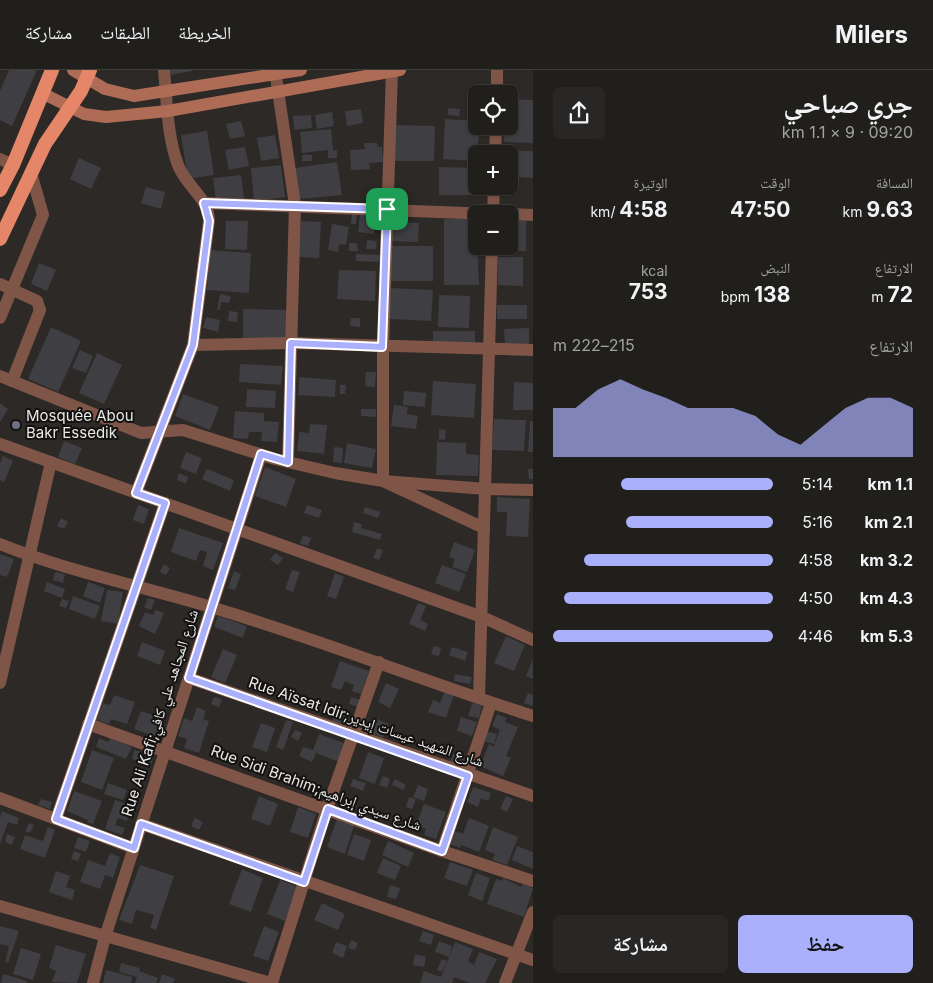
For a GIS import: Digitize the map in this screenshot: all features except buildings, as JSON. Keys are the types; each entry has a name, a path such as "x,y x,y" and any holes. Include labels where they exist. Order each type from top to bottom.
{"highway":[{"path":"0,190 13,164 52,70"},
{"path":"0,239 45,144 89,74"}],"main road":[{"path":"73,70 89,74 105,89 126,96 276,72 301,70"},
{"path":"42,93 84,114 106,117 168,111 396,71"}],"street":[{"path":"136,493 193,345 209,221 204,203 178,166 168,111 164,70"},
{"path":"496,85 497,70"},
{"path":"383,481 382,347 387,209 396,71"},
{"path":"276,72 295,205 288,462"},
{"path":"0,159 13,164"},
{"path":"0,318 43,215 32,173"},
{"path":"204,203 468,213"},
{"path":"518,214 533,215"},
{"path":"442,851 468,776 485,700 482,617 492,255"},
{"path":"0,284 37,301 40,310 12,381"},
{"path":"193,345 291,343 533,350"},
{"path":"0,376 133,431 148,433 182,430 288,462 383,481 486,489 533,490"},
{"path":"0,444 482,617 533,640"},
{"name":"Rue Ali Kafi;شارع المجاهد علي كافي","path":"93,983 104,937 261,454"},
{"path":"0,684 6,631 28,555 50,462"},
{"path":"383,481 484,528"},
{"path":"56,819 165,503"},
{"path":"0,544 28,555 136,588 212,607 379,662 533,716"},
{"path":"0,906 271,983 379,662"},
{"name":"Rue Aïssat Idir;شارع الشهيد عيسات إيدير","path":"189,678 468,776 533,796"},
{"name":"Rue Sidi Brahim;شارع سيدي إبراهيم","path":"88,724 442,851 533,881"},
{"path":"0,798 134,848"},
{"path":"141,824 533,960"},
{"path":"505,983 533,912"}],"place":[{"name":"Mosquée Abou Bakr Essedik","path":"16,425"}],"route":[{"path":"204,203 387,209 382,347 291,343 288,462 261,454 189,678 468,776 442,851 328,809 304,882 141,824 134,848 56,819 165,503 136,493 193,345 209,221 208,210 204,203"}]}
